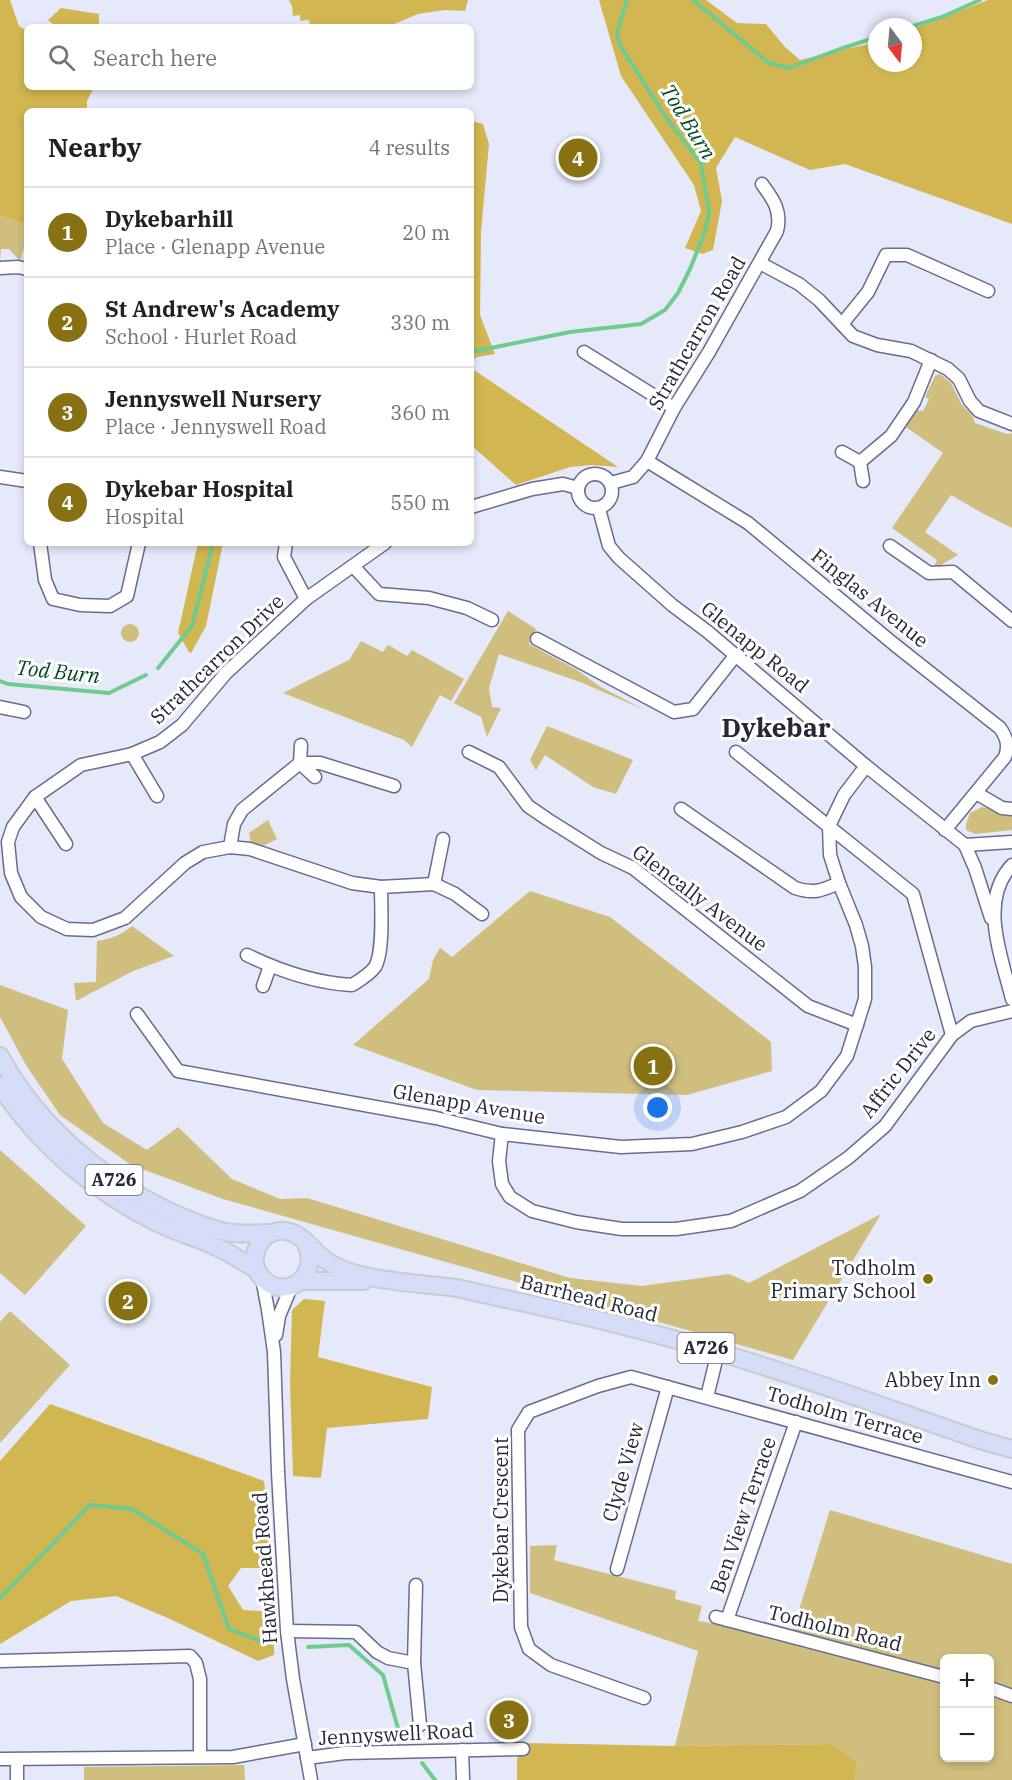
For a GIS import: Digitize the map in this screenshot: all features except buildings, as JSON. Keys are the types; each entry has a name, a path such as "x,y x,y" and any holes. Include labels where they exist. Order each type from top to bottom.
{"main road":[{"name":"A726","path":"0,1056 45,1118 81,1154 127,1188 166,1210 208,1227 226,1232 271,1233"},
{"name":"A726","path":"0,1086 10,1102 41,1138 65,1161 120,1203 155,1222 220,1249 259,1274"},
{"path":"280,1230 290,1231 298,1235 310,1250 309,1270 296,1283 278,1287 259,1274 254,1262 255,1253 264,1238 271,1233 280,1230"},
{"name":"Barrhead Road","path":"305,1242 323,1259 341,1269 392,1280 458,1288 598,1320 718,1352 1012,1449"},
{"name":"Barrhead Road","path":"296,1283 392,1280"}],"street":[{"name":"Strathcarron Road","path":"611,483 633,477 647,461 674,408 709,352 777,231 779,223 775,201 762,184"},
{"path":"842,324 868,292 886,255 907,255 988,291"},
{"path":"760,263 799,284 819,300 854,336 877,345 911,351 948,369 959,379 970,401 979,411 1012,424"},
{"path":"0,268 24,268"},
{"path":"584,352 674,408"},
{"path":"860,462 891,436 914,402 931,360"},
{"path":"842,452 860,462"},
{"name":"Finglas Avenue","path":"647,461 748,523 895,645 1000,728 1007,740 1007,751 976,793"},
{"path":"860,462 863,481"},
{"path":"595,474 605,477 611,483 612,496 609,502 599,508 591,508 579,499 578,488 585,477 595,474"},
{"path":"0,477 24,481"},
{"path":"474,506 532,489 563,484 578,488"},
{"name":"Glenapp Road","path":"599,508 609,546 672,605 708,632 866,766 965,845"},
{"path":"40,546 45,580 53,599 80,605 110,606 127,596 138,546"},
{"path":"286,546 284,557 306,599"},
{"name":"Strathcarron Drive","path":"381,546 306,599 226,673 182,725 160,742 132,754 81,765 35,797 10,834 8,842 12,873 21,897 41,916 67,929 93,930 125,918 185,863 203,852 230,847 250,849 352,883 381,887 434,884"},
{"path":"890,546 929,573 953,572 1012,621"},
{"path":"352,566 379,594 429,598 466,608 492,620"},
{"path":"537,639 674,712 693,709 735,656"},
{"path":"0,707 24,712"},
{"path":"300,763 301,746"},
{"path":"736,752 913,894 952,1035"},
{"name":"Glencally Avenue","path":"469,753 499,767 528,806 601,853 633,868 808,1006 857,1025"},
{"path":"132,754 157,796"},
{"path":"300,763 315,777"},
{"path":"230,847 234,824 242,810 300,763 320,763 394,786"},
{"name":"Glenapp Avenue","path":"137,1014 178,1071 425,1116 502,1134 621,1147 692,1144 742,1132 786,1117 821,1090 847,1056 865,999 865,967 856,926 838,883 830,855 830,826 844,795 866,766"},
{"path":"945,830 976,793 1002,808 1012,809"},
{"path":"35,797 66,844"},
{"path":"681,808 795,888 808,893 824,890 838,883"},
{"path":"443,838 434,884 455,894 482,914"},
{"path":"1012,842 965,845 996,931 1012,999"},
{"path":"996,931 994,915 996,897 1000,883 1012,865"},
{"path":"247,955 270,966 321,982 352,985 375,966 380,946 381,887"},
{"path":"263,986 270,966"},
{"name":"Affric Drive","path":"502,1134 499,1161 502,1184 510,1197 532,1211 576,1222 622,1229 676,1229 731,1221 800,1191 848,1158 885,1126 952,1035 971,1021 1012,1011"},
{"name":"Hawkhead Road","path":"259,1274 268,1310 274,1353 287,1631 311,1780"},
{"name":"Hawkhead Road","path":"274,1353 279,1316 296,1283"},
{"path":"707,1397 718,1352"},
{"name":"Dykebar Crescent","path":"644,1698 552,1665 529,1649 521,1627 518,1430 529,1412 597,1386 632,1377 668,1387"},
{"name":"Todholm Terrace","path":"668,1387 1012,1482"},
{"name":"Clyde View","path":"617,1569 668,1387"},
{"name":"Ben View Terrace","path":"721,1619 796,1422"},
{"path":"416,1585 414,1663 420,1725"},
{"name":"Todholm Road","path":"721,1619 940,1676"},
{"path":"287,1631 356,1632 377,1652 388,1658 414,1663"},
{"path":"0,1661 190,1656 196,1663 200,1679 200,1757"},
{"path":"994,1689 1012,1696"},
{"path":"0,1760 233,1756 304,1744"},
{"name":"Jennyswell Road","path":"307,1758 345,1753 523,1749"},
{"path":"462,1750 463,1780"},
{"path":"17,1759 17,1780"}],"shaded area":[{"path":"0,0 10,0 19,26 24,29 24,90 92,90 87,101 87,108 24,108 24,224 0,216"},
{"path":"289,0 468,0 465,11 445,10 418,14 394,24 310,24 309,20 300,21 300,15 293,16"},
{"path":"599,0 706,0 737,23 766,24 785,47 800,60 868,44 868,72 922,72 922,26 988,0 1012,0 1012,224 845,164 810,170 735,137 716,168 722,201 713,250 702,254 685,248 701,211 694,185 621,76"},
{"path":"61,8 99,14 99,24 53,24 48,20"},
{"path":"474,122 483,124 489,144 481,232 480,315 495,354 474,359"},
{"path":"0,216 24,224 24,248 20,261 9,249 1,249 0,262"},
{"path":"474,370 618,467 592,465 570,467 516,485 474,448"},
{"path":"940,374 951,383 962,405 972,415 975,423 1007,434 1012,433 1012,528 951,495 925,532 958,555 932,570 937,560 892,528 943,453 906,427 916,410 923,411 929,399 925,397 935,376"},
{"path":"197,546 222,546 206,626 191,653 178,633"},
{"path":"508,611 536,629 529,644 577,670 599,686 645,710 580,682 499,654 489,688 492,707 501,708 487,737 481,717 454,703"},
{"path":"130,624 136,627 139,633 136,639 130,642 124,639 121,633 124,627"},
{"path":"361,641 383,652 388,645 407,656 412,650 464,679 451,701 440,695 412,747 404,740 283,693 349,660"},
{"path":"547,726 633,760 616,794 593,787 545,755 536,770 530,760"},
{"path":"982,807 1012,816 1012,830 975,834 966,830 970,813"},
{"path":"268,820 277,839 263,846 251,842 249,833"},
{"path":"530,891 610,917 771,1042 772,1071 687,1095 477,1090 353,1045 429,979 433,960 440,948 452,957"},
{"path":"132,926 174,956 133,971 76,1001 74,983 96,982 97,941 116,936"},
{"path":"0,985 68,1010 62,1059 103,1123 147,1150 178,1127 232,1179 280,1199 307,1198 570,1278 642,1286 729,1274 749,1283 881,1214 793,1360 223,1199 131,1165 60,1115 26,1065 0,1017"},
{"path":"0,1150 86,1226 25,1295 0,1273"},
{"path":"304,1299 325,1301 318,1357 432,1387 428,1419 327,1428 321,1478 293,1476 290,1382 292,1310"},
{"path":"10,1311 70,1365 0,1443 0,1322"},
{"path":"50,1404 264,1481 273,1568 241,1568 228,1586 243,1610 273,1612 274,1655 258,1661 116,1596 71,1601 0,1644 0,1461"},
{"path":"830,1510 1012,1564 1012,1780 855,1780 857,1761 832,1744 675,1746 698,1651 530,1593 530,1546 557,1545 554,1560 676,1591 675,1599 702,1606 698,1621 789,1642"},
{"path":"524,1743 675,1746 832,1744 857,1761 855,1780 517,1780 517,1759"},
{"path":"244,1765 245,1780 84,1780 84,1767"}],"waterway":[{"name":"Tod Burn","path":"474,351 570,332 641,324 665,310 678,293 690,269 704,234 709,213 701,163 667,119 620,45 617,33 627,0"},
{"name":"Tod Burn","path":"693,0 769,63 789,68 868,40"},
{"name":"Tod Burn","path":"922,23 980,0"},
{"name":"Tod Burn","path":"158,668 192,626 212,546"},
{"name":"Tod Burn","path":"0,681 8,684 109,693 146,675"},
{"path":"0,1598 90,1505 132,1509 203,1554 229,1629 269,1644"},
{"path":"308,1647 349,1645 383,1675 399,1732"},
{"path":"422,1763 435,1780"}],"place":[{"name":"Dykebar Hospital","path":"578,158"},
{"name":"Dykebarhill","path":"653,1066"},
{"name":"Todholm Primary School","path":"928,1279"},
{"name":"St Andrew's Academy","path":"128,1301"},
{"name":"Abbey Inn","path":"993,1380"},
{"name":"Jennyswell Nursery","path":"509,1720"}],"district":[{"name":"Dykebar","path":"776,728"}]}
